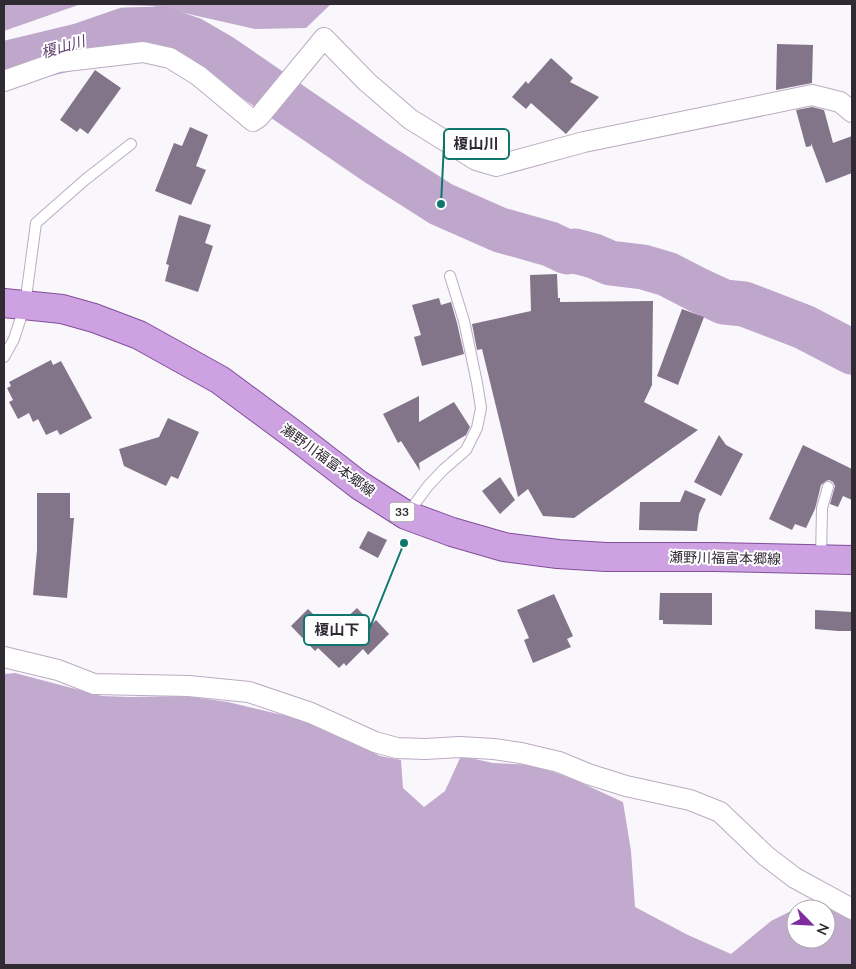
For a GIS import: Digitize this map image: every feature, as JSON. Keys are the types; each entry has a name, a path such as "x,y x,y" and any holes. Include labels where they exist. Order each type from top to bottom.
{"main road":[{"name":"瀬野川福富本郷線","path":"14,304 62,309 94,318 139,335 220,380 359,485 406,515 452,532 504,547 558,554 852,560"}],"street":[{"path":"4,81 58,62 143,52 170,58 199,76 253,120 259,117 324,38 367,82 410,119 476,160 496,166 584,142 812,95 840,102 852,112"},
{"path":"4,657 58,670 94,684 189,686 250,692 311,713 375,742 397,748 460,747 521,753 559,762 588,774 626,786 690,800 720,812 766,856 795,878 852,909"}],"lane":[{"path":"4,357 14,339 14,304 37,221 131,144"},
{"path":"406,515 428,486 466,450 477,428 481,408 464,321 450,276"},
{"path":"822,559 822,508 828,487"}],"shaded area":[{"path":"4,4 81,4 4,31"},
{"path":"81,4 331,4 306,28 255,29 153,6"},
{"path":"15,673 102,696 185,696 228,702 287,716 335,732 380,756 401,760 403,788 424,807 445,791 461,756 493,763 534,765 573,779 623,802 631,851 635,907 688,935 731,954 771,921 786,914 786,949 836,949 836,912 852,921 852,965 4,965 4,674"}],"building":[{"path":"777,44 813,45 812,83 776,90"},
{"path":"551,58 573,78 570,82 599,97 566,134 531,103 526,109 512,97 526,81 528,84"},
{"path":"95,70 121,88 88,134 80,128 77,132 60,120"},
{"path":"812,107 824,110 833,143 852,136 852,173 826,183 811,143 811,146 806,147 796,110"},
{"path":"190,127 208,135 196,166 206,170 191,205 155,191 174,143 182,146"},
{"path":"179,215 211,225 205,243 213,246 198,292 165,281 169,265 166,264"},
{"path":"557,274 558,298 560,298 560,302 653,301 652,385 644,402 698,430 574,518 543,516 528,489 518,497 482,349 477,350 472,324 531,311 530,275"},
{"path":"439,298 441,305 451,302 464,354 422,366 414,337 421,335 412,305"},
{"path":"682,309 704,317 678,385 657,376"},
{"path":"51,360 53,365 61,361 92,418 60,435 57,430 46,435 38,419 33,422 29,413 18,419 9,402 13,400 7,388 11,386 9,382"},
{"path":"419,396 419,422 454,402 470,427 466,435 419,463 420,471 401,441 398,443 383,414"},
{"path":"168,418 199,432 178,479 171,476 166,486 124,466 119,449 159,437"},
{"path":"719,435 726,445 743,454 721,496 694,482"},
{"path":"803,445 852,469 852,500 843,496 838,507 830,504 835,486 833,482 826,481 821,485 815,509 806,528 795,524 792,530 769,519"},
{"path":"500,477 515,500 500,514 482,491"},
{"path":"685,490 706,499 699,514 697,531 639,530 640,502 680,502"},
{"path":"37,493 70,493 70,518 74,518 67,598 33,595 37,550"},
{"path":"368,531 387,540 378,558 359,548"},
{"path":"660,593 712,593 712,625 663,624 663,620 659,620"},
{"path":"554,594 573,636 567,639 571,647 533,663 524,640 529,638 517,610"},
{"path":"357,608 372,624 376,620 389,634 368,655 363,649 346,666 344,663 339,668 318,648 315,651 291,626 308,609 331,632"},
{"path":"815,610 852,612 852,631 815,629"}],"waterway":[{"name":"榎山川","path":"4,64 79,46 125,30 161,29 191,39 222,57 375,162 441,204 500,230 550,244 567,252 575,251 610,263 643,267 667,274 724,302 744,304 804,327 852,352"}],"place":[{"name":"榎山川","path":"441,204"},
{"name":"榎山下","path":"404,543"}]}
